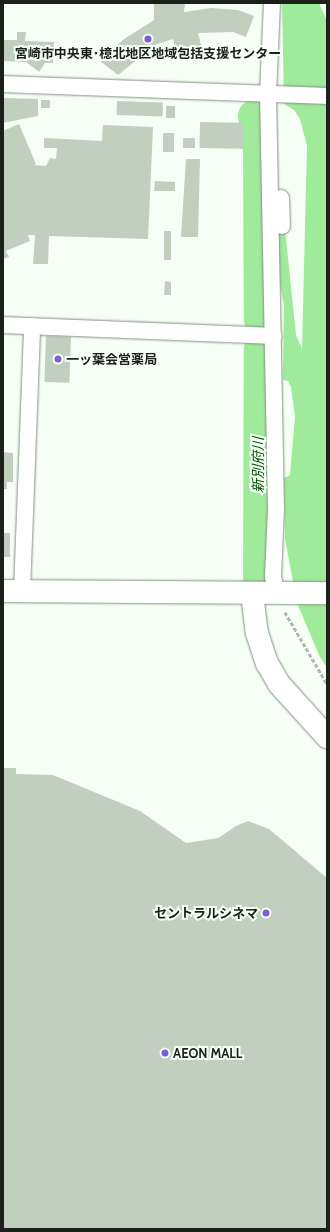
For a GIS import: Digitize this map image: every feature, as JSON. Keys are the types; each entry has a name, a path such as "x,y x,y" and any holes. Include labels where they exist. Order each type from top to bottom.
{"street":[{"path":"272,3 274,93 270,152 270,289 274,336 276,508 273,576 283,592"},
{"path":"3,84 327,96"},
{"path":"270,152 280,183 282,226"},
{"path":"3,325 274,336"},
{"path":"32,326 12,591 252,594 283,592 327,594"},
{"path":"252,594 257,633 266,663 279,684 327,737"}],"path":[{"path":"283,592 293,628 327,684"}],"shaded area":[{"path":"282,3 319,3 327,21 327,668 319,655 297,603 285,539 284,478 290,475 295,417 291,387 288,381 283,380 284,306 279,278 278,230 285,229 296,335 302,349 307,146 300,119 294,110 284,104"}],"building":[{"name":"宮崎市中央東･檍北地区地域包括支援センター","path":"154,3 185,3 184,12 211,8 238,10 254,16 246,37 233,32 198,33 202,49 177,54 173,39 155,45 118,75 100,61 124,39 154,20"},
{"path":"17,32 26,32 25,41 54,42 53,63 45,63 39,72 26,62 3,61 3,40 17,40"},
{"path":"4,98 38,99 38,116 3,123"},
{"path":"41,100 50,100 50,108 41,108"},
{"path":"117,101 163,103 162,117 117,115"},
{"path":"166,106 175,106 175,118 166,118"},
{"path":"200,122 244,123 244,149 200,148"},
{"path":"19,124 36,164 34,165 46,166 50,158 56,159 57,148 44,148 44,138 102,141 103,125 153,127 148,239 49,236 48,264 33,264 35,235 28,235 30,241 6,251 9,257 3,259 3,131"},
{"path":"163,133 174,133 174,152 163,152"},
{"path":"183,138 195,138 195,148 183,148"},
{"path":"186,159 200,159 198,237 181,237"},
{"path":"155,181 175,182 175,191 154,191"},
{"path":"164,231 171,231 171,260 164,260"},
{"path":"165,281 171,282 171,295 164,295"},
{"name":"一ッ葉会営薬局","path":"46,336 71,337 69,383 44,382"},
{"path":"3,452 13,453 13,482 7,482 7,489 3,489"},
{"path":"3,533 10,533 10,557 3,557"},
{"name":"AEON MALL","path":"3,768 16,768 16,774 53,775 140,811 186,843 218,838 236,826 248,821 269,829 327,878 327,1229 3,1229"}],"waterway":[{"name":"新別府川","path":"253,115 258,152 259,319"},
{"name":"新別府川","path":"258,580 259,349"}],"place":[{"name":"宮崎市中央東･檍北地区地域包括支援センター","path":"148,39"},
{"name":"一ッ葉会営薬局","path":"58,359"},
{"name":"セントラルシネマ","path":"266,913"},
{"name":"AEON MALL","path":"165,1053"}]}
